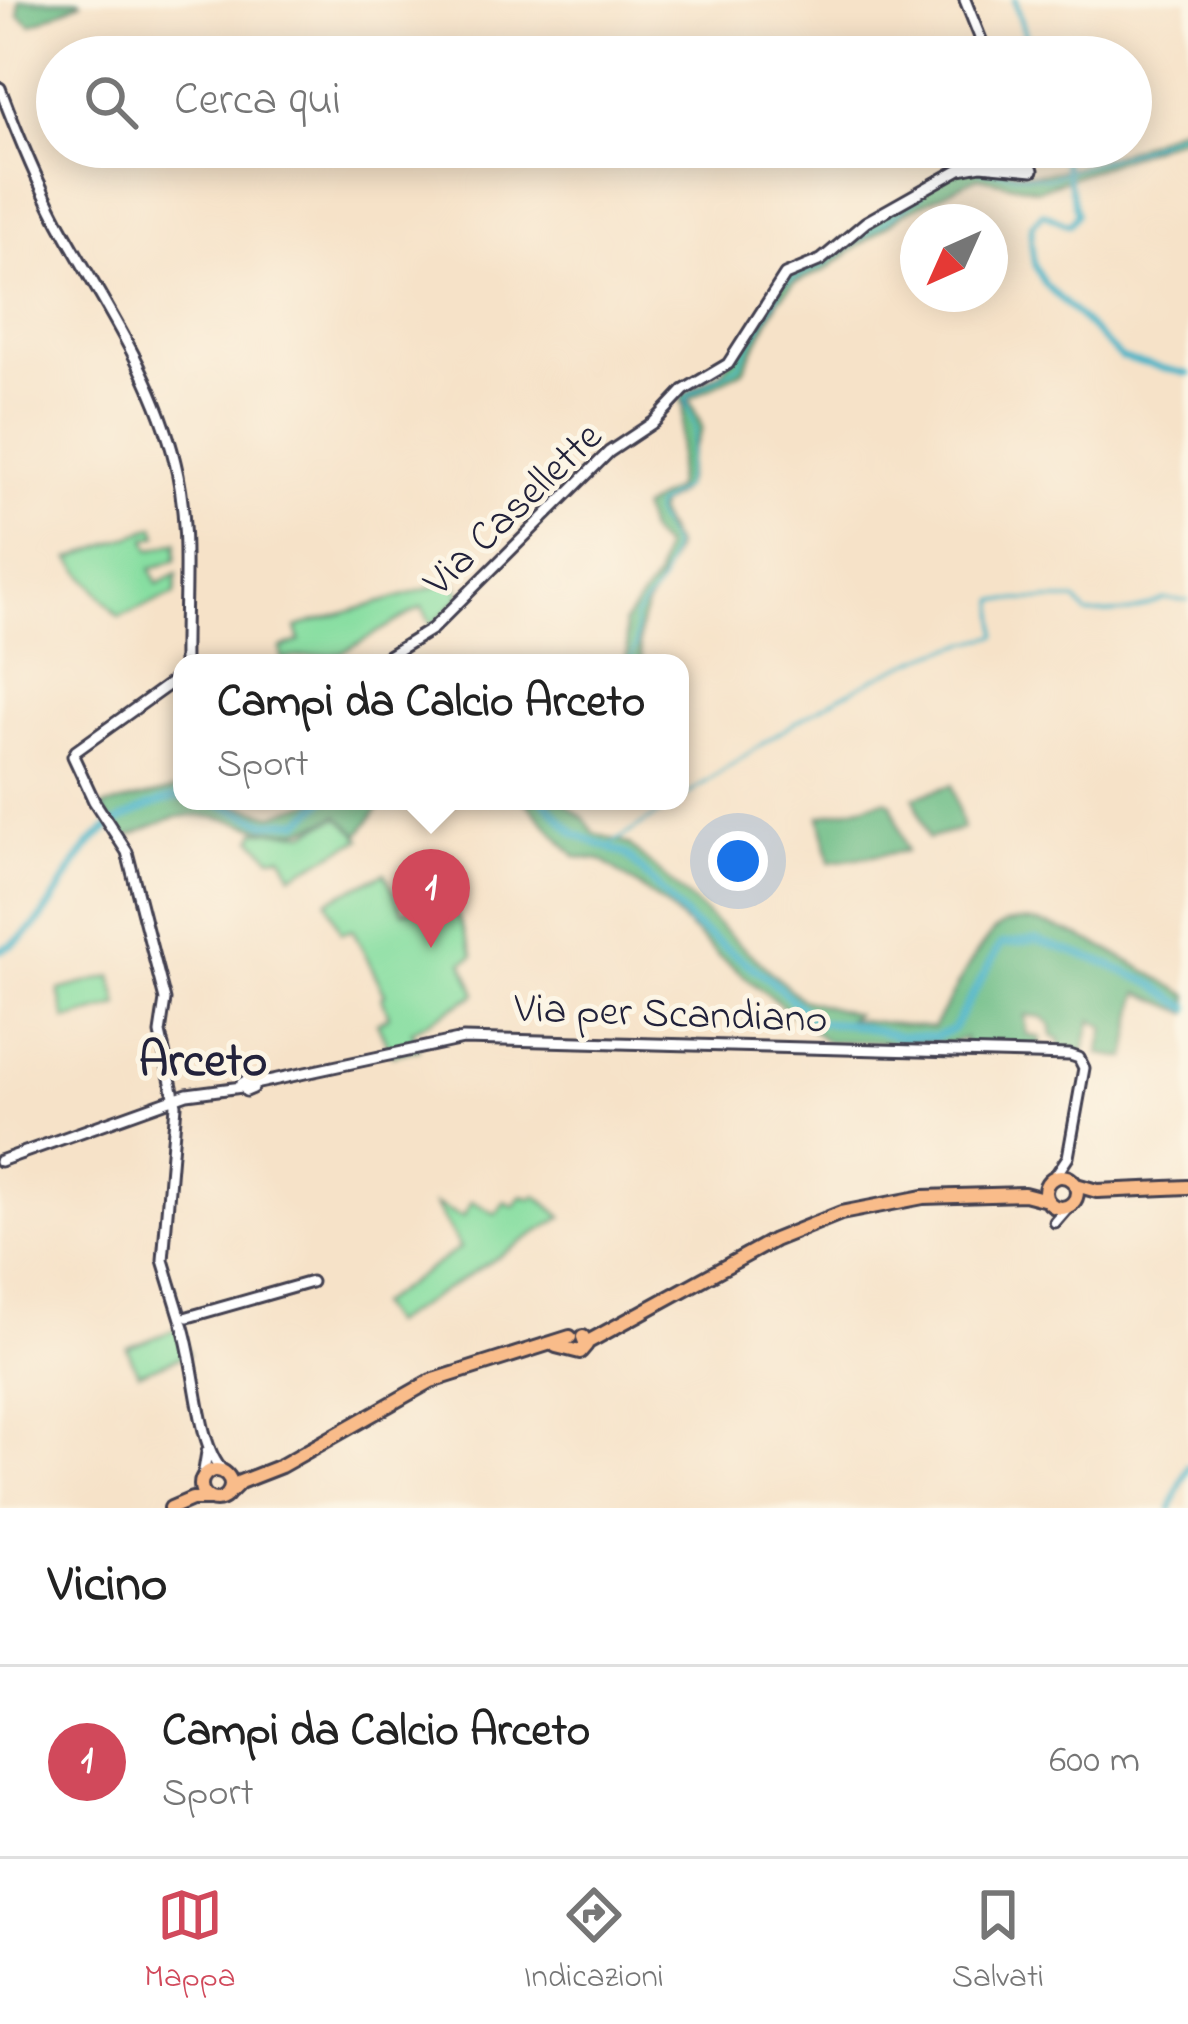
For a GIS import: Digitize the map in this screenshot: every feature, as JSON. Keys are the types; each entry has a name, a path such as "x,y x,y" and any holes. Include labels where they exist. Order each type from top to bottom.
{"main road":[{"path":"1049,1202 1051,1181"},
{"path":"175,1506 216,1504 248,1478 281,1466 431,1382 602,1331 774,1240 830,1217 923,1198 1024,1193 1051,1181 1073,1182 1097,1191 1188,1187"},
{"path":"1071,1204 1073,1182"},
{"path":"1024,1193 1071,1204 1097,1191"},
{"path":"175,1506 210,1471 248,1478"},
{"path":"225,1473 230,1492"},
{"path":"202,1478 202,1490 216,1504"}],"street":[{"path":"965,0 980,36"},
{"path":"0,88 53,211 131,349 168,438 182,516 184,654"},
{"name":"Via Casellette","path":"392,654 432,629 609,452 654,422 684,390 733,359 783,277 820,260 872,218 964,168 1033,168"},
{"path":"173,685 74,754 75,765 98,807 123,842 165,1000 160,1033 176,1099 163,1260 186,1320 207,1446 202,1478"},
{"name":"Via per Scandiano","path":"0,1161 196,1092 248,1086 463,1039 1070,1055 1079,1058 1084,1069 1068,1157"},
{"path":"1051,1181 1068,1157"},
{"path":"1068,1157 1073,1182"},
{"path":"186,1320 311,1282"},
{"path":"207,1446 225,1473"}],"green space":[{"path":"19,0 81,2 31,25 19,15"},
{"path":"1188,123 1188,134 1152,147 1152,139"},
{"path":"956,168 1044,173 1097,168 1038,190 978,177 922,204 900,204 900,216 825,270 794,283 778,301 743,370 682,403 681,396 723,371 786,278 943,174"},
{"path":"690,401 701,432 684,486 660,504 657,512 675,547 643,618 641,654 627,654 624,623 657,577 663,547 649,534 641,509 675,488 684,405"},
{"path":"155,527 158,536 146,539 150,550 177,542 176,560 151,569 157,584 177,574 175,594 119,617 70,559"},
{"path":"454,581 461,596 432,625 422,607 341,653 282,654 281,648 300,641 296,627"},
{"path":"952,785 963,829 928,839 914,797"},
{"path":"173,790 173,810 255,810 273,815 288,810 377,810 359,835 338,815 315,826 277,831 226,819 185,816 123,838 101,807"},
{"path":"886,800 892,803 907,851 830,862 820,816"},
{"path":"533,810 574,810 594,833 628,844 801,999 855,1014 849,1019 933,1028 984,943 1010,922 1033,922 1090,941 1188,995 1188,1013 1139,992 1127,1058 1099,1054 1105,1027 1092,1020 1082,1058 1059,1049 1060,1039 1052,1036 1051,1025 1042,1017 1025,1015 1027,1035 1041,1038 1039,1049 965,1045 965,1038 951,1043 826,1041 719,956 665,905 601,860 576,857"},
{"path":"339,817 361,839 292,875 282,856 271,857 253,839 256,831 306,833"},
{"path":"385,873 403,912 451,901 474,956 463,962 476,994 412,1031 419,1049 392,1055 377,1023 389,1016 385,994 353,930 341,933 327,901"},
{"path":"112,976 119,1006 66,1020 59,990"},
{"path":"536,1195 562,1217 390,1324 377,1305 460,1248 435,1205 463,1217 472,1201 496,1214 505,1202 514,1207 522,1196 532,1199"},
{"path":"179,1328 189,1354 138,1373 127,1348"}],"waterway":[{"path":"1015,0 1026,36"},
{"path":"1152,143 1188,128"},
{"path":"1065,168 1077,214 1069,225 1043,213 1032,225 1034,264 1044,283 1121,358 1188,374"},
{"path":"1068,171 1078,168"},
{"path":"979,170 1049,178 1066,172"},
{"path":"785,283 821,266 923,195"},
{"path":"633,654 635,617 662,582 672,546 654,507 683,487 695,429 686,401 738,366 780,291"},
{"path":"689,794 792,725 871,680 954,647 997,636 996,600 1075,600 1087,614 1130,612 1164,599 1188,600"},
{"path":"0,950 31,929 97,837 137,812 173,799"},
{"path":"234,810 267,823 301,821 314,810"},
{"path":"552,810 575,834 627,855 692,924 768,978 816,1022 934,1037 953,1029 1001,944 1036,940 1153,984 1188,1008"},
{"path":"610,845 664,810"},
{"path":"1171,1508 1188,1466"}],"place":[{"name":"Campi da Calcio Arceto","path":"431,948"}],"district":[{"name":"Arceto","path":"203,1058"}]}
